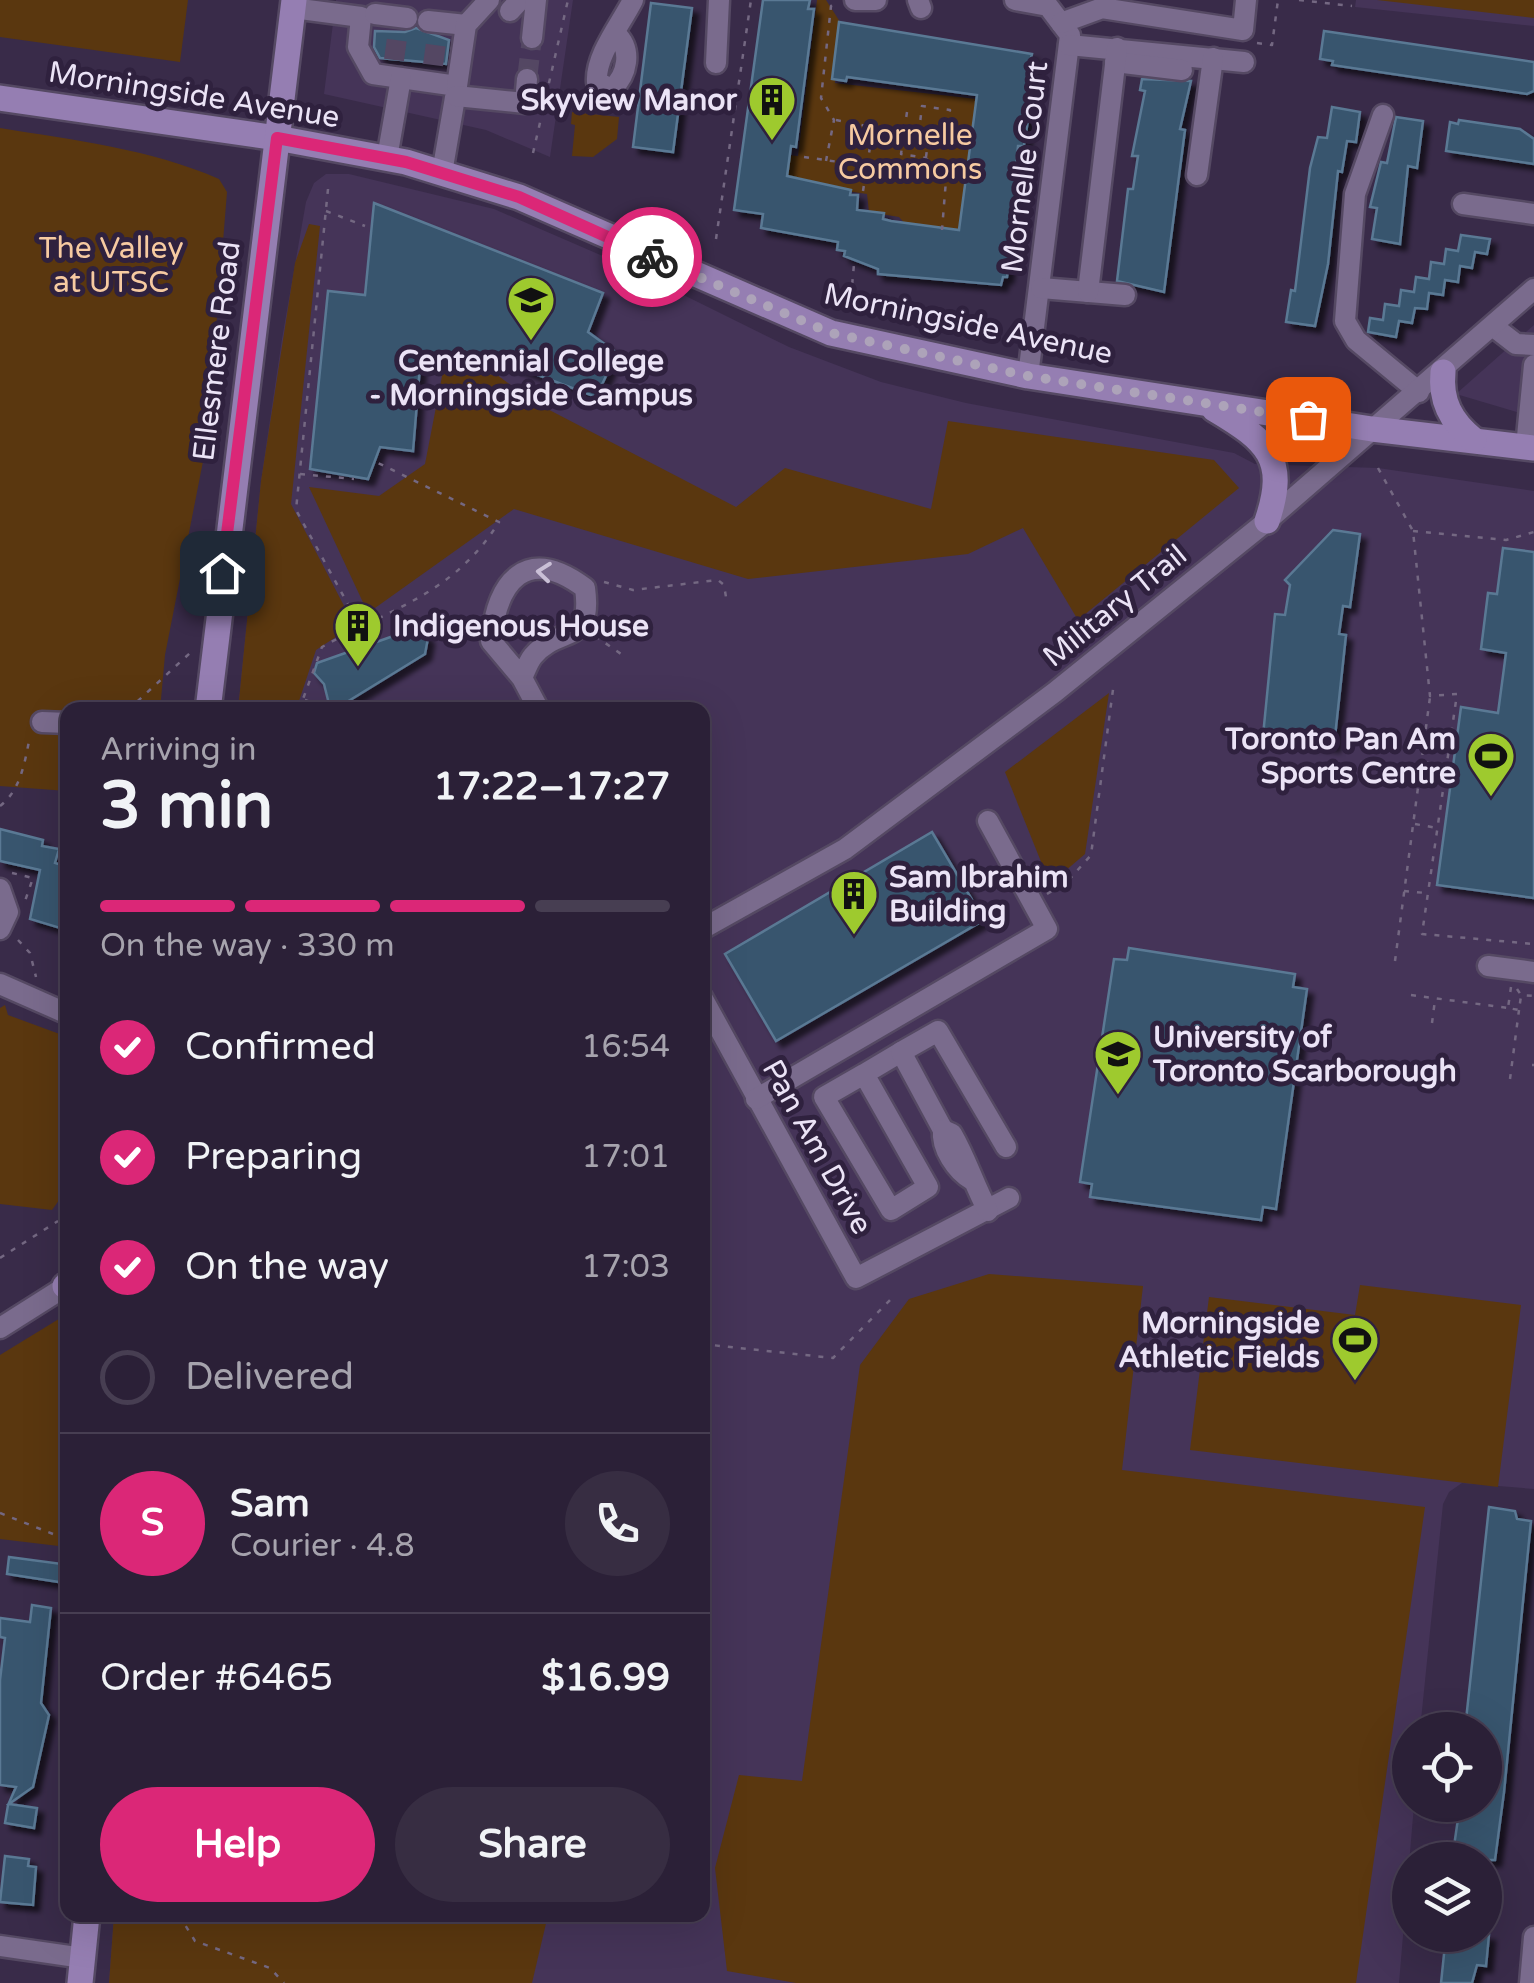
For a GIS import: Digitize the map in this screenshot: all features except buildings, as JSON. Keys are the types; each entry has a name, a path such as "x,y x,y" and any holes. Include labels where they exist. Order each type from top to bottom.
{"main road":[{"name":"Ellesmere Road","path":"209,702 293,4"},
{"name":"Morningside Avenue","path":"0,98 277,138 386,158 442,173 519,197 831,333 1028,376 1372,429 1530,447"},
{"path":"1443,372 1444,401 1460,428 1474,440"},
{"path":"1206,404 1234,421 1273,459 1277,491 1268,521"},
{"path":"81,1970 86,1922"}],"street":[{"path":"532,38 536,0"},
{"path":"616,34 633,0"},
{"path":"716,63 719,0"},
{"path":"856,0 876,0"},
{"name":"Mornelle Court","path":"1014,0 1043,4 1070,35 1028,376"},
{"path":"1061,23 1088,7 1127,6 1243,30 1246,0"},
{"path":"293,4 371,10 418,24 466,25 503,3"},
{"path":"371,10 358,47 373,74 432,74 456,91 524,103 527,78"},
{"path":"442,173 466,25"},
{"path":"1069,45 1182,70"},
{"path":"1116,55 1244,62"},
{"path":"1088,292 1116,55"},
{"path":"1197,175 1213,58"},
{"path":"386,158 396,72"},
{"path":"1383,115 1355,194 1345,322 1356,340 1419,392"},
{"path":"1463,204 1534,214"},
{"path":"1041,288 1124,295"},
{"name":"Military Trail","path":"710,925 845,849 925,792 1268,521 1534,289"},
{"path":"1494,327 1516,344 1534,345"},
{"path":"1530,447 1534,365"},
{"path":"522,678 534,655 580,628 588,614 585,588 570,577 526,571 506,582 494,612 491,641 522,678 535,702"},
{"path":"42,722 60,723"},
{"path":"756,1099 1047,929 988,822"},
{"path":"0,888 8,904 2,927"},
{"path":"1488,966 1534,972"},
{"path":"0,984 60,1010"},
{"name":"Pan Am Drive","path":"710,1012 856,1278 1010,1198"},
{"path":"864,1074 928,1187 891,1210 824,1098 864,1074 901,1052 938,1031 1006,1147"},
{"path":"901,1052 943,1130 952,1134 972,1168 972,1180 988,1211"},
{"path":"0,1328 60,1290"},
{"path":"1530,1983 1534,1938"},
{"path":"0,1946 81,1970"}],"path":[{"path":"546,96 568,0"},
{"path":"716,240 751,0"},
{"path":"826,161 834,120 820,98 831,6 839,0"},
{"path":"1299,0 1352,6"},
{"path":"922,106 950,110 945,144 928,142 918,140 922,106"},
{"path":"907,112 901,154 926,158 946,180 942,230"},
{"path":"532,153 542,115"},
{"path":"834,120 904,133"},
{"path":"863,191 873,128"},
{"path":"926,158 928,142"},
{"path":"804,157 867,166"},
{"path":"328,189 296,510 360,626"},
{"path":"326,210 365,226"},
{"path":"851,297 854,264"},
{"path":"1310,453 1314,449"},
{"path":"1285,461 1310,453 1326,455"},
{"path":"302,702 322,647 360,626 414,605 451,579 499,522 376,462"},
{"path":"1378,468 1413,531 1430,696 1394,960"},
{"path":"298,474 354,479"},
{"path":"1413,531 1506,540 1534,532"},
{"path":"598,580 632,590 718,580 724,586 727,603"},
{"path":"594,635 624,656"},
{"path":"137,702 190,653"},
{"path":"1046,895 1068,881 1092,855 1114,682"},
{"path":"1430,696 1457,694 1422,934 1534,944"},
{"path":"304,699 312,702"},
{"path":"0,806 12,795 22,772 31,730 42,722"},
{"path":"1422,762 1447,767"},
{"path":"1413,824 1438,828"},
{"path":"1404,891 1428,894"},
{"path":"2,927 30,953 39,992"},
{"path":"1508,1008 1511,986"},
{"path":"1510,1078 1521,994"},
{"path":"1412,996 1519,1010"},
{"path":"1432,1023 1435,998"},
{"path":"0,1258 58,1221"},
{"path":"710,1345 833,1358 891,1299"},
{"path":"0,1513 60,1537"},
{"path":"184,1922 196,1941 270,1968 284,1983"}],"shaded area":[{"path":"336,0 573,0 550,157 486,130 324,94"},
{"path":"1356,0 1534,0 1534,26 1355,7"},
{"name":"University of Toronto Scarborough","path":"326,174 349,174 494,209 619,263 789,347 881,382 966,403 1234,453 1255,464 1378,468 1534,491 1534,1489 1462,1483 1449,1492 1443,1504 1422,1712 1392,1712 1392,1822 1413,1822 1411,1842 1392,1842 1392,1952 1402,1952 1399,1983 109,1983 113,1922 710,1922 710,702 239,702 261,481 306,202 314,183"},
{"path":"1534,325 1534,417 1456,394"}],"green space":[{"path":"0,0 188,0 180,62 0,37"},
{"name":"Mornelle Commons","path":"817,0 826,0 842,25 835,83 977,99 960,234 909,228 899,217 869,212 867,194 771,180 776,154 798,156"},
{"path":"1377,0 1534,0 1534,18"},
{"path":"572,112 619,117 617,139 593,157 572,156"},
{"name":"The Valley at UTSC","path":"0,128 166,160 219,179 227,192 207,441 165,655 161,702 60,702 60,790 0,786"},
{"path":"309,224 320,226 291,504 354,625 316,650 299,702 239,702 261,481 295,263"},
{"path":"443,371 497,375 534,402 736,507 785,468 931,509 948,421 1214,460 1239,488 1078,620 1023,528 968,554 748,579 514,509 368,613 309,487 379,496 425,464"},
{"path":"1109,693 1085,854 1050,884 1005,772"},
{"path":"5,1005 8,1015 60,1034 60,1199 52,1210 0,1204 0,1008"},
{"path":"989,1274 1143,1286 1122,1470 1425,1507 1395,1712 1392,1712 1356,1983 796,1983 727,1971 715,1868 739,1775 802,1781 860,1365 909,1299"},
{"name":"Morningside Athletic Fields","path":"1360,1285 1521,1305 1498,1487 1190,1450 1209,1297 1355,1315"},
{"path":"60,1318 60,1546 0,1539 0,1355"},
{"path":"113,1922 546,1922 532,1983 109,1983"}],"tunnel":[{"path":"394,60 398,31"},
{"path":"433,65 437,36"},
{"path":"527,79 532,38"}],"way so far":[{"path":"652,257 831,333 1028,376 1308,419"}],"place":[{"name":"Skyview Manor","path":"772,142"},
{"name":"Centennial College - Morningside Campus","path":"531,342"},
{"name":"Indigenous House","path":"358,668"},
{"name":"Toronto Pan Am Sports Centre","path":"1491,798"},
{"name":"Sam Ibrahim Building","path":"854,936"},
{"name":"University of Toronto Scarborough","path":"1118,1096"},
{"name":"Morningside Athletic Fields","path":"1355,1382"}],"route":[{"path":"222,573 277,138 406,162 519,197 652,257"}]}
